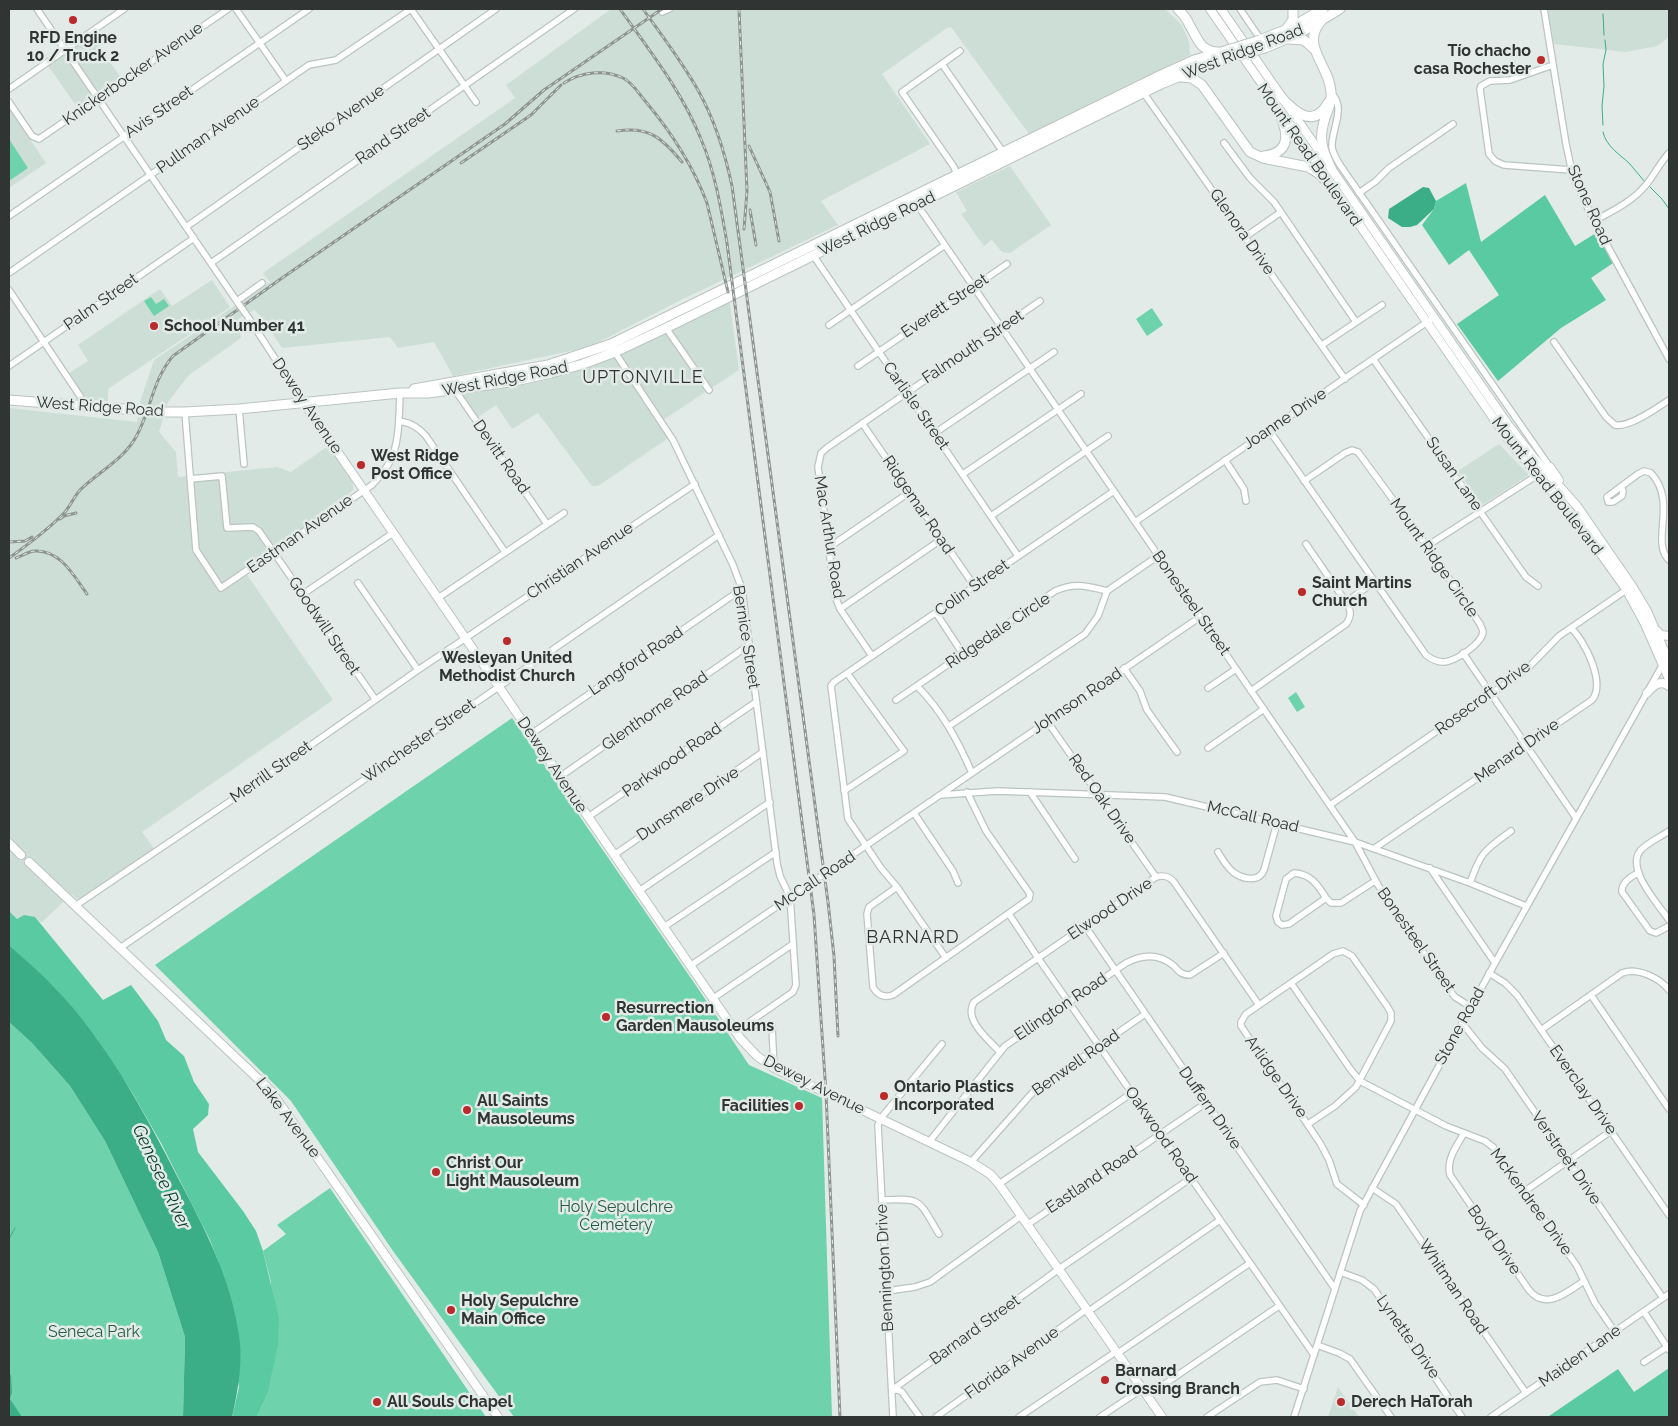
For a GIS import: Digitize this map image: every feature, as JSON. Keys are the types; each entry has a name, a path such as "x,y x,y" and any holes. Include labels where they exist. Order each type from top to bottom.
{"highway":[{"path":"1178,9 1188,21 1202,47 1223,56"},
{"path":"1280,32 1293,22 1294,9 1308,13 1323,12 1314,33 1314,43 1331,93 1330,105 1322,126 1321,139 1324,152 1332,170"},
{"name":"West Ridge Road","path":"400,393 428,393 455,390 551,373 583,364 1141,90 1184,64 1223,56 1262,43 1280,32 1323,12 1337,10"},
{"name":"West Ridge Road","path":"1262,43 1280,42 1306,30 1323,12"},
{"path":"1280,42 1293,39 1303,40 1310,44 1317,53"},
{"path":"1184,64 1196,52 1197,40"},
{"name":"West Ridge Road","path":"9,400 156,412 239,409 400,393 548,365 613,348 666,328 813,256 957,175 1004,152 1141,90 1212,64 1223,56"},
{"path":"1204,88 1202,74 1212,64"},
{"path":"1174,78 1192,78 1198,82 1244,146 1255,155 1306,166 1318,173 1333,188"},
{"path":"1280,96 1298,113 1310,116 1316,115 1323,110 1331,93"},
{"path":"1255,155 1263,156 1275,153 1286,140 1286,128 1276,106"}],"main road":[{"name":"Mount Read Boulevard","path":"1210,9 1410,300 1512,444 1544,471 1577,506 1629,588 1644,622 1667,660"},
{"name":"Mount Read Boulevard","path":"1221,9 1332,170 1422,291 1435,317 1509,426 1544,471 1576,519 1647,610 1667,660 1669,679"},
{"name":"Dewey Avenue","path":"304,403 712,999 750,1050 774,1068 971,1162 990,1174 999,1184 1162,1417"},
{"path":"1654,627 1661,635 1669,636"},
{"path":"1647,693 1658,683 1664,682 1669,686"},
{"path":"9,843 21,855"},
{"name":"Lake Avenue","path":"29,862 271,1091 498,1417"}],"street":[{"name":"Dewey Avenue","path":"37,9 238,302 304,403"},
{"path":"9,89 124,9"},
{"name":"Knickerbocker Avenue","path":"9,102 32,136 38,139 227,9"},
{"path":"236,9 286,81"},
{"name":"Avis Street","path":"9,216 309,9"},
{"path":"411,9 476,102"},
{"name":"Pullman Avenue","path":"9,273 310,64 336,60 411,9"},
{"name":"Steko Avenue","path":"186,227 496,9"},
{"name":"Rand Street","path":"211,263 574,9"},
{"path":"662,12 669,9"},
{"path":"1240,9 1262,43"},
{"name":"Stone Road","path":"1544,9 1571,170 1594,220 1669,359"},
{"path":"957,175 954,167 902,92 960,52"},
{"path":"942,64 1004,152"},
{"path":"1553,65 1512,79 1490,81 1481,86 1489,154 1494,161 1504,165 1571,170"},
{"name":"Glenora Drive","path":"1141,90 1322,345 1344,379"},
{"name":"Mount Read Boulevard","path":"1331,93 1335,97 1338,109 1333,137 1333,150 1340,165 1422,291 1544,471"},
{"path":"1359,193 1376,181 1389,168 1453,124"},
{"path":"1224,143 1250,178 1273,201 1356,322"},
{"path":"1594,220 1616,209 1638,193 1669,154"},
{"name":"Bonesteel Street","path":"915,200 1356,842 1375,881 1446,986 1455,996 1471,1007"},
{"path":"1244,237 1281,212"},
{"name":"Palm Street","path":"9,366 194,238"},
{"path":"829,325 946,245"},
{"name":"Carlisle Street","path":"813,256 1018,556"},
{"name":"Everett Street","path":"858,366 1007,264"},
{"path":"238,302 262,283"},
{"path":"9,290 80,396 83,406"},
{"path":"1410,300 1422,291"},
{"name":"Falmouth Street","path":"907,392 1040,302"},
{"path":"1322,345 1382,305"},
{"name":"Joanne Drive","path":"1135,522 1435,317"},
{"path":"666,328 709,390"},
{"path":"1554,342 1606,417 1615,426 1624,425 1658,408 1669,400"},
{"name":"Bernice Street","path":"613,348 670,434 733,565 742,589 778,869 790,898 796,989 735,1032"},
{"path":"935,433 1054,352"},
{"name":"Susan Lane","path":"1374,359 1526,577 1538,586"},
{"name":"Devitt Road","path":"455,390 547,524"},
{"name":"Mac Arthur Road","path":"872,656 840,609 835,596 818,467 819,458 824,450 907,392"},
{"name":"Eastman Avenue","path":"190,479 196,550 221,588 372,485 390,462 399,421 400,393"},
{"path":"963,474 1081,394"},
{"path":"239,409 244,464"},
{"path":"185,412 190,479"},
{"path":"399,421 410,423 426,436 505,552"},
{"name":"Ridgemar Road","path":"862,423 974,587"},
{"name":"Mount Ridge Circle","path":"1269,430 1304,481 1374,582 1426,655 1436,661 1446,662 1463,653 1480,640 1483,635 1482,628 1427,546 1358,452 1348,451 1304,481"},
{"path":"991,516 1108,436"},
{"path":"1225,460 1244,490 1246,501"},
{"path":"1427,546 1544,471"},
{"path":"1621,487 1641,472 1648,472 1658,482 1667,503 1662,546 1669,560"},
{"name":"Goodwill Street","path":"190,479 222,476 227,528 256,528 375,699"},
{"name":"Christian Avenue","path":"466,638 695,484"},
{"name":"Colin Street","path":"844,791 831,686 834,682 1114,491"},
{"path":"828,548 910,492"},
{"path":"438,598 564,513"},
{"path":"303,594 393,532"},
{"name":"Winchester Street","path":"120,948 719,535"},
{"path":"840,609 942,539"},
{"path":"1251,691 1349,620 1351,614 1346,602 1306,544"},
{"path":"949,726 1084,634 1098,616 1107,591 1158,556"},
{"path":"1346,602 1374,582"},
{"path":"358,583 418,670"},
{"name":"Ridgedale Circle","path":"896,700 1062,588 1080,584 1107,591"},
{"name":"Rosecroft Drive","path":"1330,805 1528,668 1554,641 1629,588"},
{"name":"Langford Road","path":"531,734 742,589"},
{"path":"936,613 964,654"},
{"name":"Johnson Road","path":"955,785 1200,617"},
{"name":"Menard Drive","path":"1376,848 1592,700 1597,692 1597,682 1586,648 1580,636 1571,628"},
{"name":"Merrill Street","path":"75,906 466,638"},
{"name":"Glenthorne Road","path":"561,776 749,645"},
{"path":"1463,653 1576,818"},
{"name":"Stone Road","path":"1294,1417 1358,1217 1372,1188 1489,972 1667,660"},
{"path":"1124,668 1140,691 1147,710 1177,752"},
{"path":"1208,688 1236,669"},
{"path":"847,673 904,751 844,791 848,818 881,868 897,887 946,958"},
{"path":"917,686 932,702 949,726 972,773"},
{"name":"Parkwood Road","path":"588,818 756,702"},
{"path":"1208,748 1264,709"},
{"name":"Red Oak Drive","path":"1047,721 1156,878"},
{"name":"Dunsmere Drive","path":"614,855 763,752"},
{"path":"897,887 874,904 867,912 872,984 875,991 884,996 893,995 1027,901 1030,894 986,830 967,792 959,790 955,785"},
{"name":"McCall Road","path":"690,966 955,785"},
{"name":"McCall Road","path":"941,795 948,796 967,792 1030,792 1165,797 1376,848 1526,906"},
{"path":"1030,792 1075,859"},
{"path":"638,891 770,802"},
{"path":"914,813 953,871 958,883"},
{"path":"1218,852 1233,872 1249,878 1257,878 1263,874 1277,823"},
{"path":"1470,883 1484,851 1512,831"},
{"path":"1669,831 1640,851 1636,861 1638,873 1669,920"},
{"path":"664,927 776,852"},
{"path":"1430,868 1495,963"},
{"path":"1638,873 1625,883 1622,892 1650,931 1656,933 1669,926"},
{"path":"1326,898 1289,924 1282,925 1278,922 1276,916 1285,882 1291,874 1302,874 1311,879 1331,903 1341,903 1375,881"},
{"name":"Elwood Drive","path":"1000,1052 975,1023 971,1015 971,1008 979,998 1156,878 1166,876 1174,882 1259,1005"},
{"name":"Oakwood Road","path":"1009,914 1068,1002 1314,1355"},
{"name":"Duffern Drive","path":"1084,926 1335,1289"},
{"path":"712,999 793,944"},
{"name":"Arlidge Drive","path":"1360,1081 1390,1026 1391,1017 1387,1006 1352,956 1346,952 1339,951 1259,1005 1243,1018 1241,1026 1323,1148 1337,1184 1364,1205"},
{"name":"Ellington Road","path":"929,1142 1009,1043 1115,970 1134,959 1150,955 1165,960 1181,974 1190,975 1224,953"},
{"path":"1541,1030 1629,970 1640,972 1662,983 1669,990"},
{"name":"Everclay Drive","path":"1489,972 1512,989 1669,1215"},
{"path":"1291,983 1360,1081 1346,1097 1308,1124"},
{"path":"1591,995 1669,1109"},
{"name":"Benwell Road","path":"971,1162 1034,1091 1145,1014"},
{"name":"Verstreet Drive","path":"1462,1023 1482,1048 1505,1069 1663,1298"},
{"path":"772,1027 774,1068"},
{"path":"881,1118 942,1044"},
{"name":"McKendree Drive","path":"1360,1081 1446,1126 1485,1141 1493,1147 1577,1266 1595,1303 1615,1332"},
{"path":"999,1184 1132,1093"},
{"name":"Eastland Road","path":"1027,1225 1206,1102"},
{"name":"Bennington Drive","path":"881,1118 878,1129 893,1417"},
{"path":"1525,1191 1611,1131"},
{"name":"Boyd Drive","path":"1464,1133 1450,1158 1450,1175 1529,1290 1540,1298 1549,1300 1560,1297 1584,1281"},
{"name":"Barnard Street","path":"892,1390 1059,1269 1191,1178"},
{"name":"Whitman Road","path":"1372,1188 1396,1204 1526,1393"},
{"path":"882,1200 909,1199 918,1202 939,1234"},
{"path":"887,1291 915,1287 930,1282 1021,1216"},
{"name":"Florida Avenue","path":"936,1417 1220,1220"},
{"path":"1019,1417 1250,1263"},
{"name":"Lynette Drive","path":"1340,1272 1362,1280 1374,1289 1462,1417"},
{"name":"Maiden Lane","path":"1490,1417 1669,1294"},
{"path":"1147,1396 1279,1306"},
{"path":"1644,1312 1668,1349 1644,1362"},
{"path":"1317,1345 1338,1352 1350,1359 1391,1417"},
{"path":"1207,1417 1260,1382 1277,1380 1304,1389"},
{"path":"1100,1417 1142,1389"},
{"path":"892,1390 902,1392 920,1417"}],"shaded area":[{"path":"611,9 1165,9 1182,25 1189,42 1190,55 1029,134 951,27 947,28 882,74 930,144 821,201 838,225 681,300 589,347 453,376 434,342 398,348 390,337 282,348 262,318 254,310 238,319 241,338 189,375 168,402 159,432 176,452 178,477 277,467 291,472 328,446 353,482 353,490 340,502 243,569 333,700 142,832 155,850 141,857 81,899 77,899 72,894 41,923 35,917 17,919 9,911 9,408 137,422 140,402 154,360 270,282 263,273 515,98 506,85"},
{"path":"1548,9 1669,9 1669,37 1657,46 1626,52 1554,44"},
{"path":"90,32 123,81 80,111 46,63"},
{"path":"9,108 46,163 9,188"},
{"path":"1010,166 1051,225 1010,253 1002,252 992,240 984,246 961,214 967,211 956,192"},
{"path":"1466,183 1481,242 1545,195 1575,246 1596,233 1613,263 1591,278 1606,300 1561,328 1498,381 1457,324 1499,295 1469,250 1449,265 1422,225 1434,209 1436,201"},
{"name":"School Number 41","path":"212,280 230,307 108,389 108,401 85,399 68,374 88,361 78,345 160,289 172,306"},
{"path":"729,297 739,370 660,422 670,437 598,486 592,486 538,413 512,429 496,405 475,419 455,390 583,364"},
{"path":"1499,444 1529,475 1482,505 1458,471"},
{"path":"9,911 17,919 24,915 35,917 103,1000 131,985 158,1021 166,1040 184,1056 194,1082 209,1104 208,1115 193,1129 198,1152 256,1231 263,1251 279,1319 278,1345 267,1395 257,1417 232,1417 239,1387 219,1263 210,1240 161,1143 133,1094 97,1039 56,989 9,945"},
{"path":"1669,1368 1669,1417 1549,1416 1618,1369 1634,1392"},
{"name":"Derech HaTorah","path":"1338,1387 1359,1417 1328,1417"}],"green space":[{"path":"9,139 28,168 9,181"},
{"path":"151,297 156,304 164,299 169,306 154,316 144,301"},
{"path":"1152,308 1163,325 1147,336 1136,319"},
{"path":"1296,692 1305,707 1297,712 1288,698"},
{"name":"Holy Sepulchre Cemetery","path":"512,718 749,1065 822,1098 832,1417 514,1417 393,1251 291,1101 155,965"},
{"name":"Seneca Park","path":"9,1022 32,1043 70,1086 105,1141 158,1252 185,1337 183,1417 9,1417"},
{"path":"330,1188 486,1417 257,1417 267,1395 271,1282 263,1251 286,1234 277,1225"}],"water":[{"path":"1423,187 1429,188 1436,201 1434,209 1417,225 1402,227 1388,218 1389,209"},
{"name":"Genesee River","path":"9,945 56,989 95,1036 128,1086 203,1227 231,1297 239,1335 240,1366 232,1417 183,1417 185,1337 158,1252 105,1141 70,1086 32,1043 9,1022"},
{"path":"11,1375 12,1392 10,1399 22,1417 9,1417 9,1376"}],"waterway":[{"path":"1603,14 1604,35"},
{"path":"1603,125 1605,40"},
{"path":"1603,132 1610,146 1629,163 1645,182"},
{"path":"1649,186 1669,209"},
{"path":"9,1239 15,1228"},
{"path":"9,1371 10,1376"}],"railway":[{"path":"620,9 664,71 693,121 714,177 727,243 814,915 826,1093 840,1417"},
{"path":"643,9 686,71 705,103 719,138 732,186 828,902 834,956 838,1036"},
{"path":"9,558 59,518 67,510 80,490 132,444 142,425 161,374 173,356 282,278 505,124 544,90 662,9"},
{"path":"739,9 747,191 744,229"},
{"path":"564,83 585,74 608,73 616,75 630,83 656,114 688,163 707,203 728,292"},
{"path":"461,163 531,115 561,85"},
{"path":"617,131 638,130 646,132 661,140 682,162"},
{"path":"749,146 770,192 779,241"},
{"path":"750,210 756,245"},
{"path":"60,519 76,513"},
{"path":"9,542 25,541 32,537"},
{"path":"16,558 34,551 51,554 65,565 87,594"}],"place":[{"name":"RFD Engine 10 / Truck 2","path":"73,20"},
{"name":"Tío chacho casa Rochester","path":"1541,60"},
{"name":"School Number 41","path":"154,326"},
{"name":"West Ridge Post Office","path":"361,465"},
{"name":"Saint Martins Church","path":"1302,592"},
{"name":"Wesleyan United Methodist Church","path":"507,641"},
{"name":"Resurrection Garden Mausoleums","path":"606,1017"},
{"name":"Ontario Plastics Incorporated","path":"884,1096"},
{"name":"Facilities","path":"799,1106"},
{"name":"All Saints Mausoleums","path":"467,1110"},
{"name":"Christ Our Light Mausoleum","path":"436,1172"},
{"name":"Holy Sepulchre Main Office","path":"451,1310"},
{"name":"Barnard Crossing Branch","path":"1105,1380"},
{"name":"All Souls Chapel","path":"377,1402"},
{"name":"Derech HaTorah","path":"1341,1402"}],"district":[{"name":"UPTONVILLE","path":"643,378"},
{"name":"BARNARD","path":"913,938"}]}
